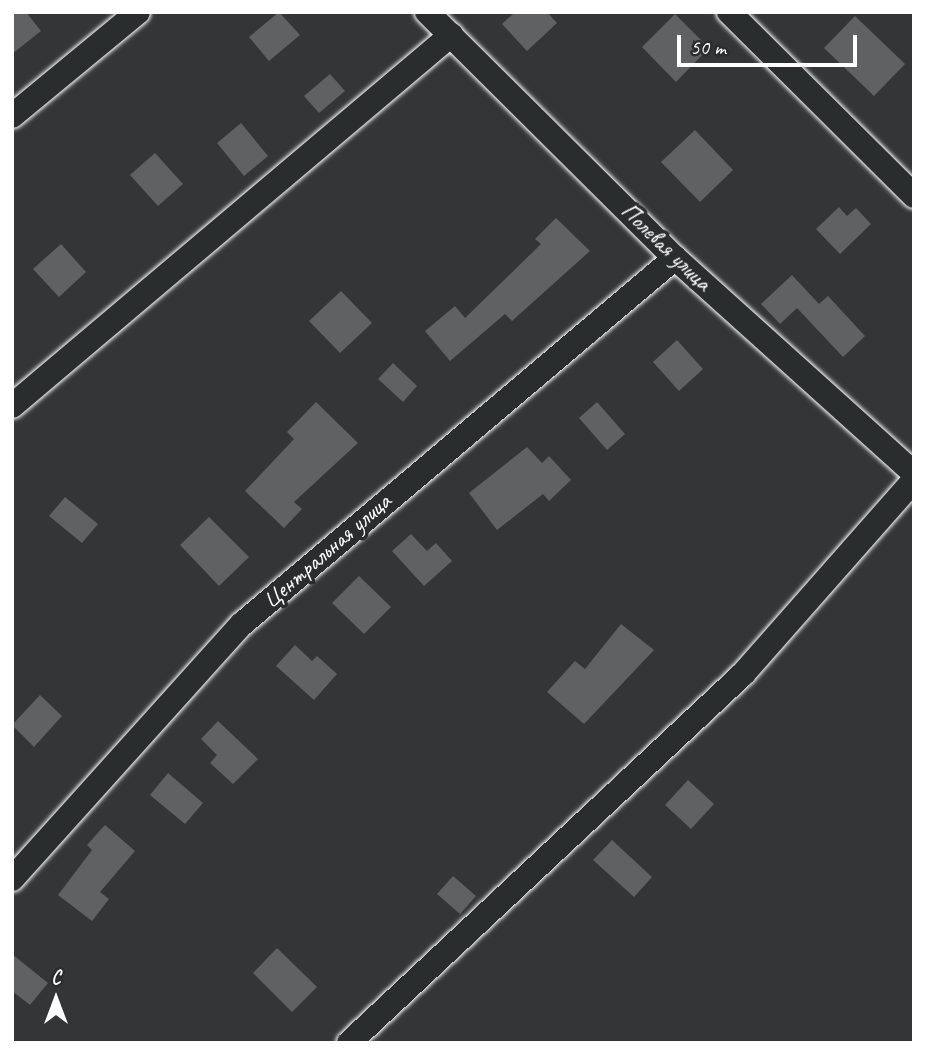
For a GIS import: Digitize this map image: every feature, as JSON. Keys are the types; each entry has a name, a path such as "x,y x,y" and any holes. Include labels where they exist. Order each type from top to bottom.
{"street":[{"path":"12,116 138,12"},
{"name":"Полевая улица","path":"427,12 675,258 914,473"},
{"path":"729,12 914,197"},
{"path":"12,406 451,35"},
{"name":"Центральная улица","path":"12,879 242,624 675,258"},
{"path":"349,1043 743,674 914,480"}],"building":[{"path":"12,12 26,12 41,31 12,54"},
{"path":"279,12 300,35 269,61 249,37"},
{"path":"515,12 547,12 557,23 527,51 502,24"},
{"path":"675,14 709,48 676,82 642,47"},
{"path":"855,16 905,64 874,96 824,48"},
{"path":"330,74 345,91 319,113 304,96"},
{"path":"241,123 268,156 244,176 217,143"},
{"path":"695,130 733,170 700,202 661,162"},
{"path":"155,153 183,184 158,206 130,175"},
{"path":"839,207 847,216 856,208 871,224 840,254 816,229"},
{"path":"556,218 590,251 512,321 505,314 450,361 425,331 455,306 465,318 541,244 535,239"},
{"path":"61,244 86,272 59,297 33,269"},
{"path":"792,275 819,304 828,296 865,336 843,357 797,308 780,324 761,304"},
{"path":"341,291 372,323 340,353 309,321"},
{"path":"677,340 703,369 679,391 653,362"},
{"path":"393,363 417,386 403,402 378,379"},
{"path":"316,402 358,443 294,502 302,509 284,528 245,491 294,439 287,432"},
{"path":"597,402 625,434 607,450 579,418"},
{"path":"527,447 542,463 549,456 571,480 549,501 543,494 497,530 469,493"},
{"path":"65,497 98,524 82,543 49,516"},
{"path":"209,517 249,557 219,586 180,545"},
{"path":"411,534 427,551 436,543 452,561 424,586 392,551"},
{"path":"359,576 391,607 364,634 332,603"},
{"path":"621,624 654,650 584,724 547,692 575,661 585,669"},
{"path":"295,645 312,661 317,656 337,674 314,700 276,666"},
{"path":"40,695 62,716 34,747 12,725"},
{"path":"218,721 258,759 233,784 210,763 217,755 201,739"},
{"path":"168,773 203,803 185,824 150,795"},
{"path":"688,780 714,804 691,829 665,805"},
{"path":"105,825 135,851 100,892 109,899 92,921 58,895 92,850 87,845"},
{"path":"612,840 652,877 634,897 593,860"},
{"path":"453,876 476,896 460,914 437,894"},
{"path":"277,948 317,987 292,1012 253,973"},
{"path":"12,954 48,983 30,1005 12,991"}]}
